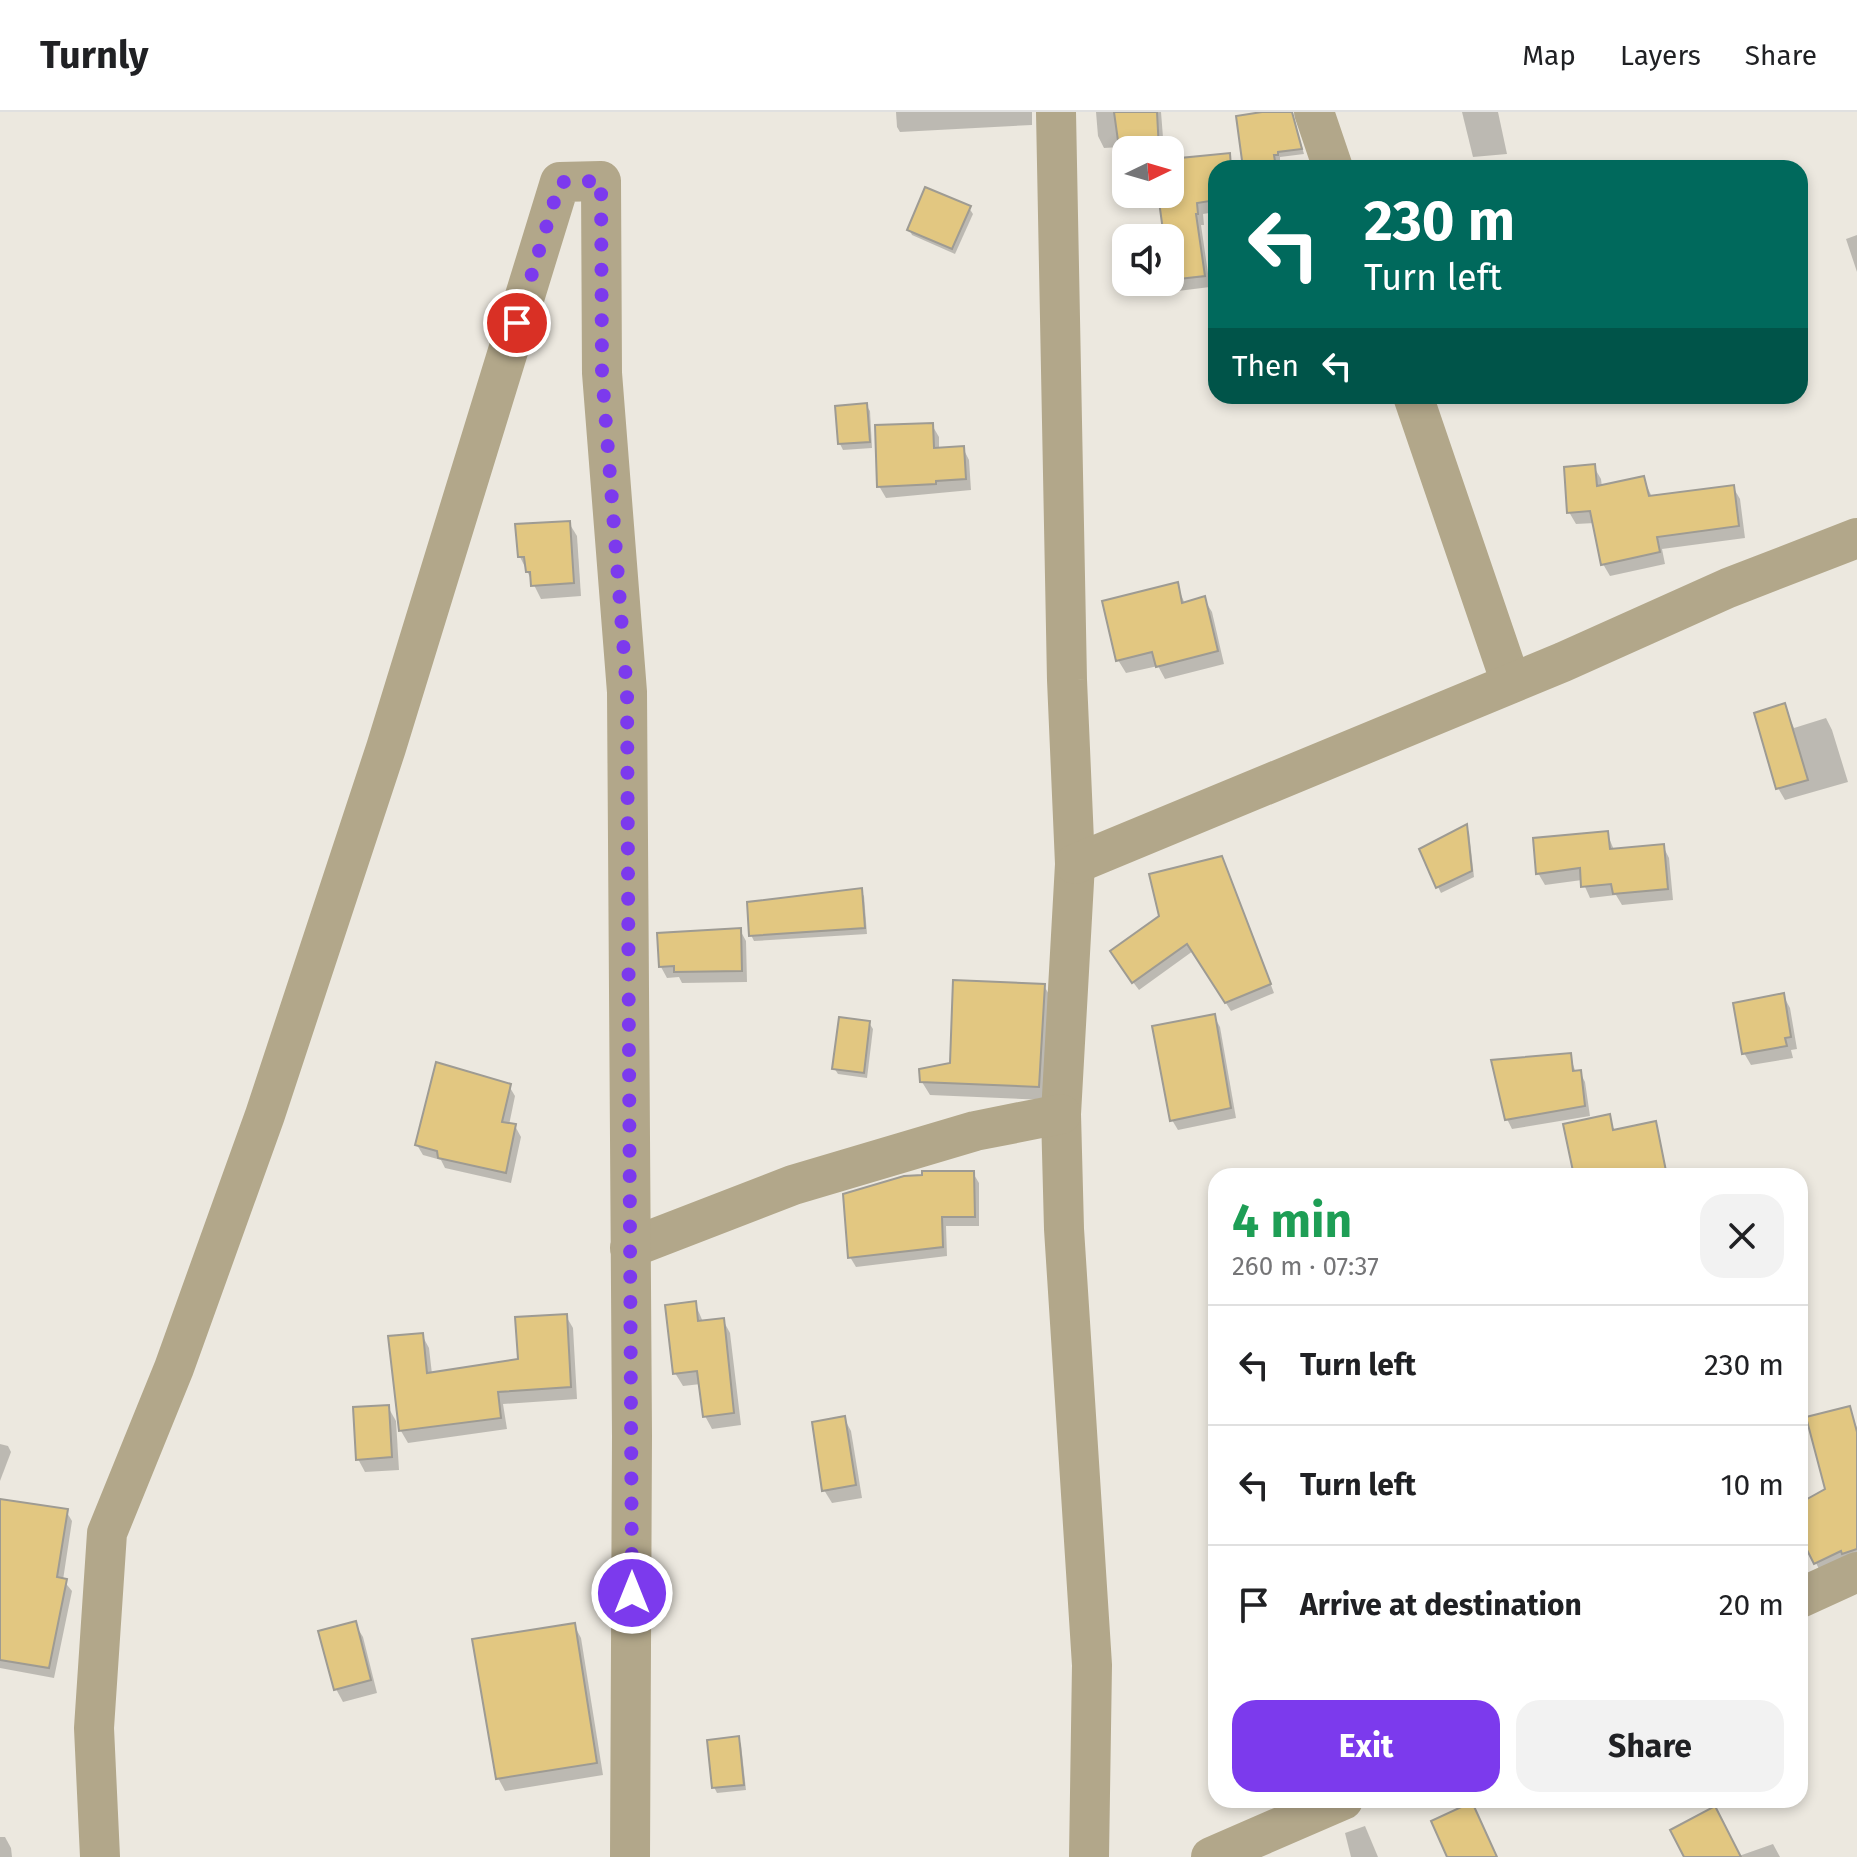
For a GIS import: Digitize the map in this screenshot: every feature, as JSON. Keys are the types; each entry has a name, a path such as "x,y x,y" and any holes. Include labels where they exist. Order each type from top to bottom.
{"street":[{"path":"1056,112 1067,680 1075,864 1061,1114 1064,1229 1092,1665 1089,1857"},
{"path":"1314,112 1330,160"},
{"path":"100,1857 94,1728 107,1533 174,1368 265,1115 386,748 560,182 601,181 602,373 627,692 630,1857"},
{"path":"1416,404 1511,683"},
{"path":"1075,864 1511,683 1728,588 1857,538"},
{"path":"630,1248 793,1185 975,1131 1061,1114"},
{"path":"1808,1594 1857,1572"},
{"path":"1211,1857 1324,1808"}],"building":[{"path":"1114,112 1157,112 1158,136 1117,136"},
{"path":"1292,112 1302,149 1278,152 1274,155 1275,160 1242,160 1236,116"},
{"path":"1230,153 1230,160 1208,160 1208,201 1197,203 1205,276 1184,278 1184,224 1162,224 1160,208 1184,208 1184,158"},
{"path":"925,187 971,206 952,249 907,230"},
{"path":"867,403 870,442 838,444 835,406"},
{"path":"933,423 934,448 964,446 966,479 877,487 875,425"},
{"path":"1595,464 1597,486 1644,476 1649,496 1734,485 1739,526 1657,537 1660,552 1601,565 1590,511 1567,513 1564,467"},
{"path":"570,521 574,583 531,586 524,557 518,557 515,524"},
{"path":"1178,582 1182,603 1205,596 1218,651 1156,667 1152,652 1116,661 1102,601"},
{"path":"1785,703 1808,780 1776,789 1754,713"},
{"path":"1467,824 1472,871 1436,888 1419,849"},
{"path":"1608,831 1610,849 1664,844 1668,889 1613,894 1611,884 1581,887 1580,868 1536,874 1533,838"},
{"path":"1222,856 1271,984 1225,1003 1187,944 1132,983 1110,951 1159,916 1149,874"},
{"path":"862,888 865,928 749,936 747,902"},
{"path":"741,928 742,971 674,972 674,966 659,967 657,933"},
{"path":"953,980 1045,984 1039,1087 920,1082 919,1069 950,1063"},
{"path":"1784,993 1791,1037 1785,1038 1787,1046 1742,1054 1733,1003"},
{"path":"1215,1014 1231,1108 1170,1121 1152,1026"},
{"path":"839,1017 870,1021 864,1073 832,1069"},
{"path":"1571,1053 1573,1071 1581,1070 1585,1106 1505,1120 1491,1060"},
{"path":"436,1062 511,1084 502,1122 516,1124 506,1173 438,1158 437,1151 415,1145"},
{"path":"1610,1114 1613,1130 1656,1121 1665,1168 1572,1168 1563,1124"},
{"path":"922,1171 974,1171 975,1217 942,1217 943,1247 848,1258 843,1194 904,1176 922,1175"},
{"path":"696,1301 698,1321 724,1318 734,1413 703,1417 697,1371 673,1374 665,1305"},
{"path":"567,1314 571,1387 498,1392 501,1418 399,1431 388,1336 423,1333 427,1373 518,1359 515,1317"},
{"path":"389,1405 392,1457 356,1460 353,1407"},
{"path":"1850,1406 1857,1432 1857,1549 1842,1554 1841,1551 1814,1564 1808,1552 1808,1499 1825,1489 1808,1416"},
{"path":"845,1416 856,1485 822,1491 812,1422"},
{"path":"0,1499 68,1509 57,1577 67,1579 49,1668 0,1660"},
{"path":"356,1621 371,1680 334,1690 318,1631"},
{"path":"575,1623 597,1763 496,1779 472,1639"},
{"path":"739,1736 744,1785 712,1788 707,1740"},
{"path":"1459,1808 1475,1808 1497,1857 1447,1857 1431,1821"},
{"path":"1716,1808 1741,1857 1684,1857 1670,1830"}],"route":[{"path":"517,323 560,182 601,181 602,373 627,692 632,1593"}]}
